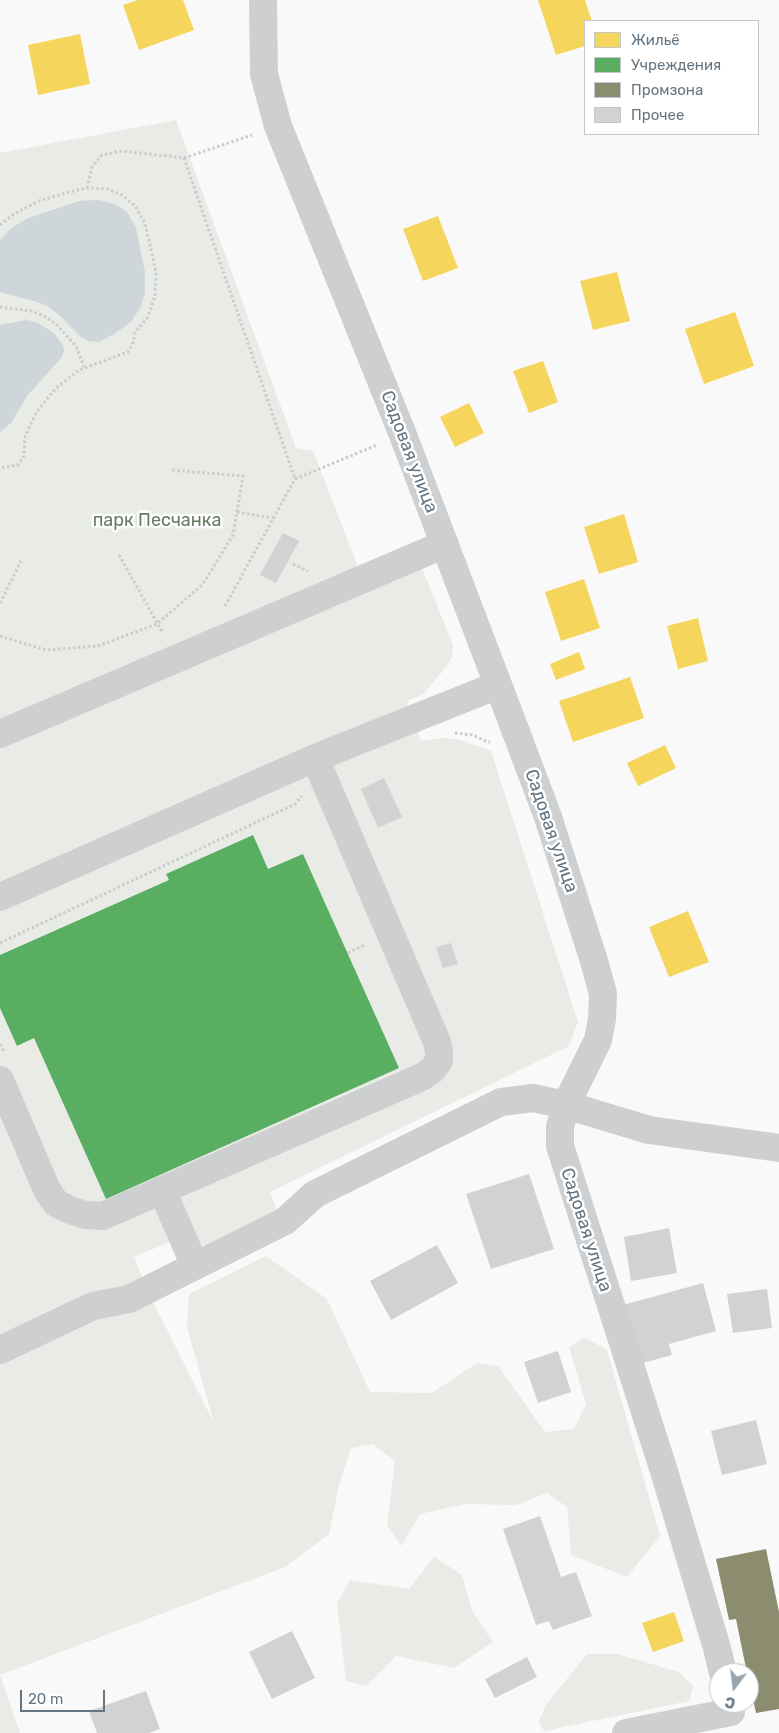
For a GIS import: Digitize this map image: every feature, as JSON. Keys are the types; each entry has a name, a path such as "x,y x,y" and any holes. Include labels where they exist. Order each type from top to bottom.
{"street":[{"name":"Садовая улица","path":"264,0 264,74 278,126 403,435 548,817 603,994 602,1019 598,1040 566,1105 560,1128 560,1146 662,1468 721,1663"},
{"path":"0,734 445,544"},
{"path":"0,897 315,758 498,685"},
{"path":"0,1080 48,1190 56,1203 85,1216 103,1216 422,1077 432,1070 439,1061 436,1042 315,758"},
{"path":"0,1350 93,1306 129,1299 285,1221 315,1194 502,1102 533,1098 566,1105 649,1130 779,1148"},
{"path":"162,1190 195,1266"},
{"path":"626,1733 732,1716"}],"path":[{"path":"87,188 92,167 102,155 122,151 184,158 278,126"},
{"path":"184,158 295,479"},
{"path":"0,225 14,214 39,201 87,188 107,189 122,195 135,206 145,223 156,272 155,296 148,317 134,334 134,341 128,352 84,367 55,389 36,413 25,437 24,456 18,465 0,468"},
{"path":"0,306 31,311 44,316 56,324 76,346 84,367"},
{"path":"222,612 295,479 403,435"},
{"path":"0,636 46,650 98,646 157,624 203,584 233,535 243,476 171,470"},
{"path":"237,512 274,518"},
{"path":"119,555 157,624"},
{"path":"0,603 21,561"},
{"path":"0,943 295,804 304,794"},
{"path":"348,953 365,945"}],"green space":[{"name":"парк Песчанка","path":"176,120 296,448 313,451 367,590 422,568 453,645 452,657 423,694 407,701 421,741 444,738 461,740 491,751 578,1022 569,1046 270,1192 279,1215 203,1251 170,1242 134,1257 147,1290 214,1423 187,1327 189,1294 266,1256 327,1299 370,1392 432,1393 477,1363 498,1366 545,1432 574,1429 586,1404 569,1347 584,1337 607,1350 660,1536 627,1577 571,1555 567,1507 547,1493 516,1505 466,1504 420,1514 401,1546 387,1525 395,1461 373,1444 351,1448 339,1485 329,1534 285,1567 0,1675 0,153"},
{"path":"434,1557 462,1575 472,1611 493,1642 454,1668 396,1656 366,1686 346,1681 337,1603 350,1580 409,1589"},
{"path":"587,1654 617,1654 679,1672 693,1686 689,1701 544,1731 539,1722 545,1706"},
{"path":"0,1675 20,1733 0,1733"}],"shaded area":[{"path":"97,200 115,204 127,212 136,228 145,272 145,293 140,308 131,322 99,342 88,341 80,336 47,306 0,292 0,240 13,227 28,218 79,201"},
{"path":"27,320 38,323 54,333 63,345 64,350 62,357 27,396 11,423 0,432 0,325"}],"building: Жильё":[{"path":"138,0 183,0 194,30 139,50 123,5"},
{"path":"538,0 585,0 592,20 584,20 584,46 556,55"},
{"path":"80,34 90,84 38,95 28,45"},
{"path":"438,216 458,268 423,281 403,229"},
{"path":"617,272 630,321 593,330 580,281"},
{"path":"735,312 754,366 704,384 685,329"},
{"path":"543,361 558,402 529,413 513,371"},
{"path":"469,403 484,433 455,447 440,417"},
{"path":"624,514 638,562 599,574 584,527"},
{"path":"584,579 600,628 561,641 545,592"},
{"path":"698,618 708,661 678,669 667,626"},
{"path":"579,652 585,669 556,680 550,664"},
{"path":"630,677 644,718 573,742 559,701"},
{"path":"665,745 676,768 638,786 627,763"},
{"path":"688,911 709,962 669,977 649,927"},
{"path":"674,1612 684,1641 653,1652 642,1623"}],"building: Учреждения":[{"path":"253,835 268,869 303,854 399,1068 106,1199 34,1038 17,1046 0,1008 0,955 169,880 166,874"}],"building: Промзона":[{"path":"766,1549 779,1612 779,1709 759,1712 759,1663 745,1663 736,1619 729,1620 716,1559"}],"building: Прочее":[{"path":"283,533 299,541 276,583 260,575"},
{"path":"384,778 402,817 378,828 361,789"},
{"path":"451,943 458,964 443,968 436,947"},
{"path":"529,1174 554,1249 491,1269 466,1194"},
{"path":"669,1228 677,1273 631,1281 624,1237"},
{"path":"437,1245 458,1283 391,1320 370,1281"},
{"path":"703,1283 716,1331 669,1344 672,1355 639,1364 623,1305"},
{"path":"767,1289 772,1328 733,1333 727,1294"},
{"path":"558,1351 571,1392 538,1403 524,1362"},
{"path":"756,1420 767,1464 722,1475 711,1431"},
{"path":"540,1516 561,1577 576,1572 592,1616 553,1630 549,1621 536,1625 503,1529"},
{"path":"292,1631 315,1678 272,1699 249,1652"},
{"path":"527,1657 537,1677 495,1698 485,1679"},
{"path":"146,1691 160,1729 149,1733 97,1733 89,1711"}]}
